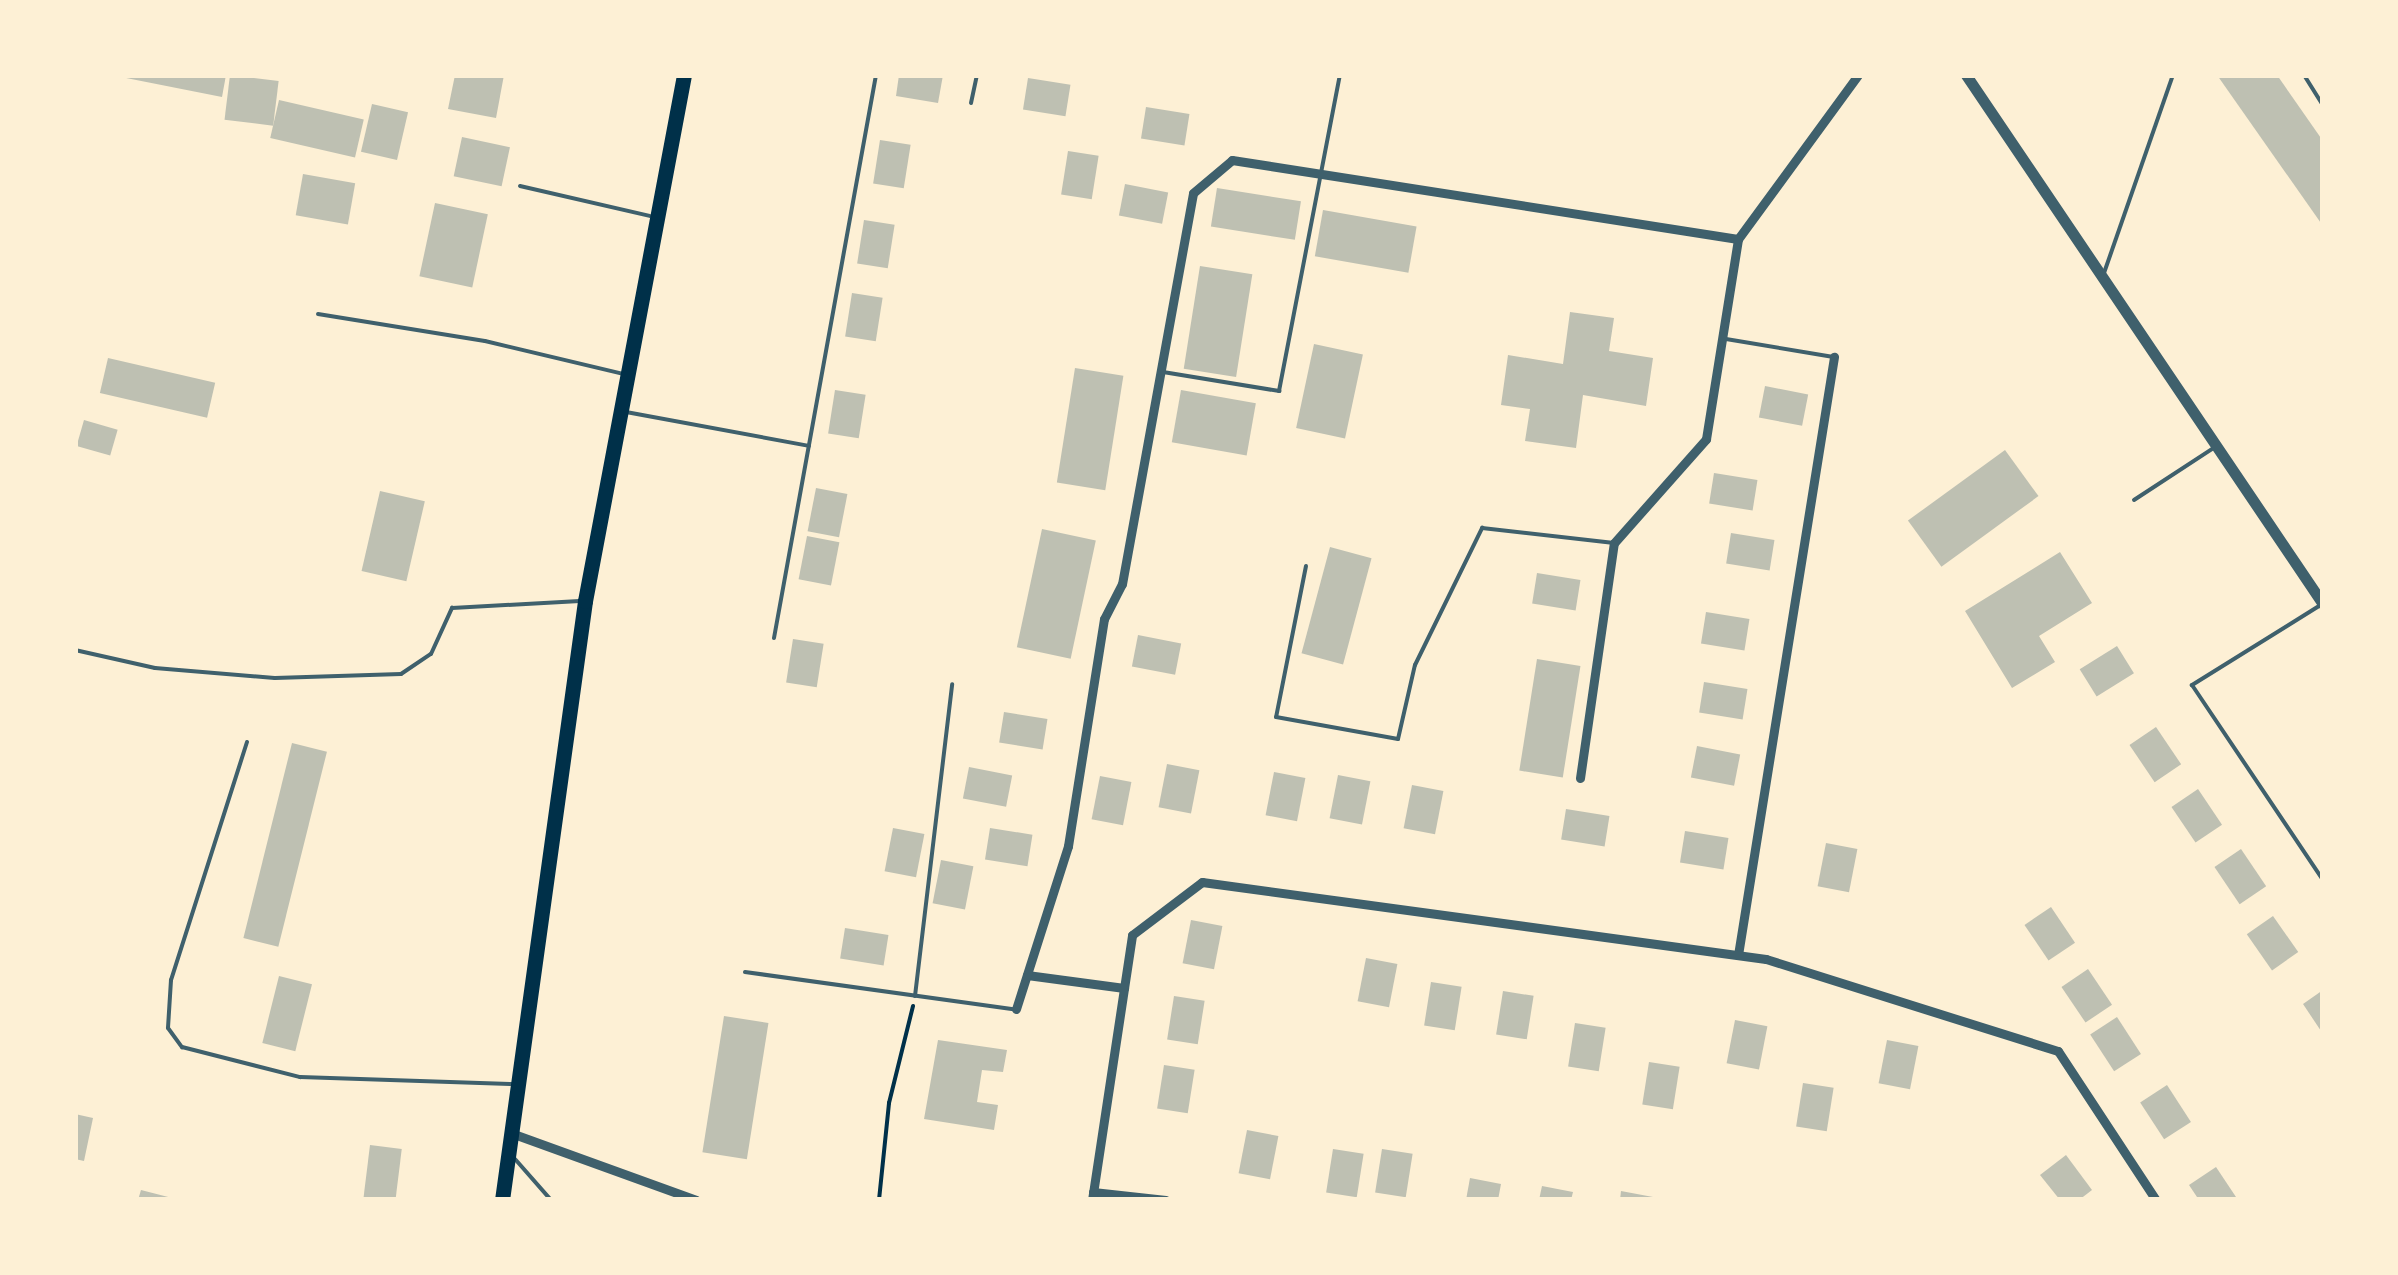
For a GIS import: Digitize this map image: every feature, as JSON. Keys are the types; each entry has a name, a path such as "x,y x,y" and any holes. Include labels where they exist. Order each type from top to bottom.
{"highway":[{"path":"502,1200 584,601 616,410 684,75"}],"street":[{"path":"1580,778 1614,543 1706,438 1738,239 1858,75"},
{"path":"1966,75 2323,604"},
{"path":"1016,1009 1068,846 1104,619 1122,584 1193,193 1232,160 1738,239"},
{"path":"1738,955 1834,357"},
{"path":"1166,1200 1093,1196 1132,935 1202,882 1738,955 2058,1052 2156,1200"},
{"path":"1027,975 1124,988"},
{"path":"511,1133 696,1200"}],"lane":[{"path":"774,638 876,75"},
{"path":"972,103 977,75"},
{"path":"1161,372 1279,391 1340,75"},
{"path":"2102,278 2172,75"},
{"path":"2304,75 2323,105"},
{"path":"520,186 655,217"},
{"path":"318,314 485,341 624,374"},
{"path":"1722,338 1834,357"},
{"path":"616,410 809,446"},
{"path":"2134,500 2216,446"},
{"path":"1306,566 1276,717 1398,739 1415,665 1482,528 1614,543"},
{"path":"75,650 154,668 275,678 400,674 431,654 452,608 584,601"},
{"path":"2323,604 2192,684 2323,880"},
{"path":"915,996 952,684"},
{"path":"247,742 172,980 168,1028 182,1047 300,1076 519,1084"},
{"path":"745,972 1016,1009"},
{"path":"509,1152 551,1200"}],"path":[{"path":"879,1200 889,1103 915,996"}],"building":[{"path":"111,75 226,75 222,97"},
{"path":"230,75 279,81 273,126 225,120"},
{"path":"455,75 504,75 496,118 448,109"},
{"path":"899,75 943,75 938,103 896,96"},
{"path":"2217,75 2277,75 2323,141 2323,226"},
{"path":"1028,78 1070,85 1065,116 1023,110"},
{"path":"279,100 364,120 355,158 270,138"},
{"path":"372,104 408,112 397,160 361,152"},
{"path":"1146,107 1189,114 1184,145 1141,139"},
{"path":"462,137 510,147 502,186 454,176"},
{"path":"880,140 911,145 904,188 873,183"},
{"path":"1068,151 1099,156 1092,199 1061,194"},
{"path":"303,174 355,183 348,225 296,215"},
{"path":"1125,184 1168,192 1162,224 1119,215"},
{"path":"1217,188 1301,201 1295,240 1211,227"},
{"path":"435,203 488,214 472,288 419,276"},
{"path":"1323,210 1417,226 1408,273 1315,256"},
{"path":"864,220 895,225 888,268 857,263"},
{"path":"1200,266 1252,274 1236,377 1184,369"},
{"path":"852,293 883,298 876,341 845,336"},
{"path":"1570,312 1614,318 1609,351 1653,358 1646,406 1583,395 1576,448 1525,441 1530,409 1501,405 1508,355 1563,364"},
{"path":"1314,344 1363,354 1345,439 1296,428"},
{"path":"108,358 215,383 207,418 100,393"},
{"path":"1075,368 1123,376 1105,490 1057,483"},
{"path":"1765,386 1808,394 1802,426 1759,417"},
{"path":"835,390 866,395 859,438 828,433"},
{"path":"1181,390 1256,403 1247,455 1172,442"},
{"path":"84,420 118,430 110,456 77,446"},
{"path":"2005,450 2039,496 1941,567 1908,521"},
{"path":"1714,473 1757,480 1753,511 1709,504"},
{"path":"816,488 847,494 839,537 808,531"},
{"path":"380,491 425,501 406,581 362,571"},
{"path":"1042,529 1096,540 1071,659 1017,647"},
{"path":"1731,533 1774,540 1770,571 1726,564"},
{"path":"807,536 839,542 831,585 799,579"},
{"path":"1330,547 1372,558 1343,664 1302,653"},
{"path":"2060,552 2092,603 2039,636 2055,662 2012,688 1965,611"},
{"path":"1537,573 1580,580 1576,611 1532,604"},
{"path":"1706,612 1749,619 1744,650 1701,644"},
{"path":"1138,635 1181,643 1175,675 1132,666"},
{"path":"793,639 824,644 817,687 786,682"},
{"path":"2117,646 2134,673 2097,696 2080,669"},
{"path":"1537,659 1580,666 1563,777 1519,771"},
{"path":"1704,682 1747,689 1743,720 1699,713"},
{"path":"1004,712 1047,719 1043,750 999,743"},
{"path":"2156,727 2181,764 2155,782 2129,745"},
{"path":"292,743 327,752 278,947 243,938"},
{"path":"1697,746 1740,754 1734,786 1691,777"},
{"path":"1167,764 1199,770 1191,813 1159,807"},
{"path":"969,767 1012,775 1006,807 963,798"},
{"path":"1274,772 1305,778 1297,821 1266,815"},
{"path":"1338,775 1370,781 1362,824 1330,818"},
{"path":"1100,776 1131,782 1123,825 1092,819"},
{"path":"1412,785 1443,791 1435,834 1404,828"},
{"path":"2198,789 2222,825 2196,843 2171,807"},
{"path":"1566,809 1609,816 1605,847 1561,840"},
{"path":"893,828 924,834 916,877 885,871"},
{"path":"990,828 1032,835 1027,866 985,860"},
{"path":"1685,831 1728,838 1723,869 1680,863"},
{"path":"1826,843 1857,849 1849,892 1818,886"},
{"path":"2241,849 2266,886 2240,904 2214,867"},
{"path":"941,860 973,866 965,909 933,903"},
{"path":"2051,907 2075,943 2049,961 2024,925"},
{"path":"2273,916 2298,952 2272,970 2247,934"},
{"path":"1191,920 1222,926 1214,969 1183,963"},
{"path":"845,928 888,935 884,966 840,959"},
{"path":"1366,958 1397,964 1389,1007 1358,1001"},
{"path":"2088,969 2112,1005 2086,1023 2061,987"},
{"path":"279,976 312,984 295,1051 262,1043"},
{"path":"1431,982 1462,987 1455,1030 1424,1025"},
{"path":"2323,990 2323,1034 2303,1004"},
{"path":"1503,991 1534,996 1527,1039 1496,1034"},
{"path":"1174,996 1205,1001 1198,1044 1167,1039"},
{"path":"724,1016 768,1023 747,1159 702,1152"},
{"path":"2117,1017 2141,1054 2114,1071 2090,1034"},
{"path":"1735,1020 1767,1026 1759,1069 1727,1063"},
{"path":"1575,1023 1606,1028 1599,1071 1568,1066"},
{"path":"938,1040 1007,1050 1003,1072 982,1070 977,1102 998,1105 994,1130 924,1119"},
{"path":"1887,1040 1918,1046 1910,1089 1879,1083"},
{"path":"1649,1062 1680,1067 1673,1109 1642,1104"},
{"path":"1164,1065 1195,1070 1188,1113 1157,1108"},
{"path":"1803,1083 1834,1088 1827,1131 1796,1126"},
{"path":"2167,1085 2191,1122 2164,1139 2140,1102"},
{"path":"75,1114 93,1118 84,1161 75,1159"},
{"path":"1247,1130 1278,1136 1270,1179 1239,1173"},
{"path":"370,1145 402,1149 395,1200 363,1200"},
{"path":"1333,1149 1364,1154 1357,1197 1326,1192"},
{"path":"1382,1149 1413,1154 1406,1197 1375,1192"},
{"path":"2066,1155 2092,1190 2079,1200 2060,1200 2040,1175"},
{"path":"2216,1167 2238,1200 2199,1200 2189,1185"},
{"path":"1470,1178 1501,1184 1498,1200 1466,1200"},
{"path":"1542,1186 1573,1192 1571,1200 1539,1200"},
{"path":"141,1190 176,1199 138,1200"},
{"path":"1621,1191 1653,1197 1620,1200"}]}
